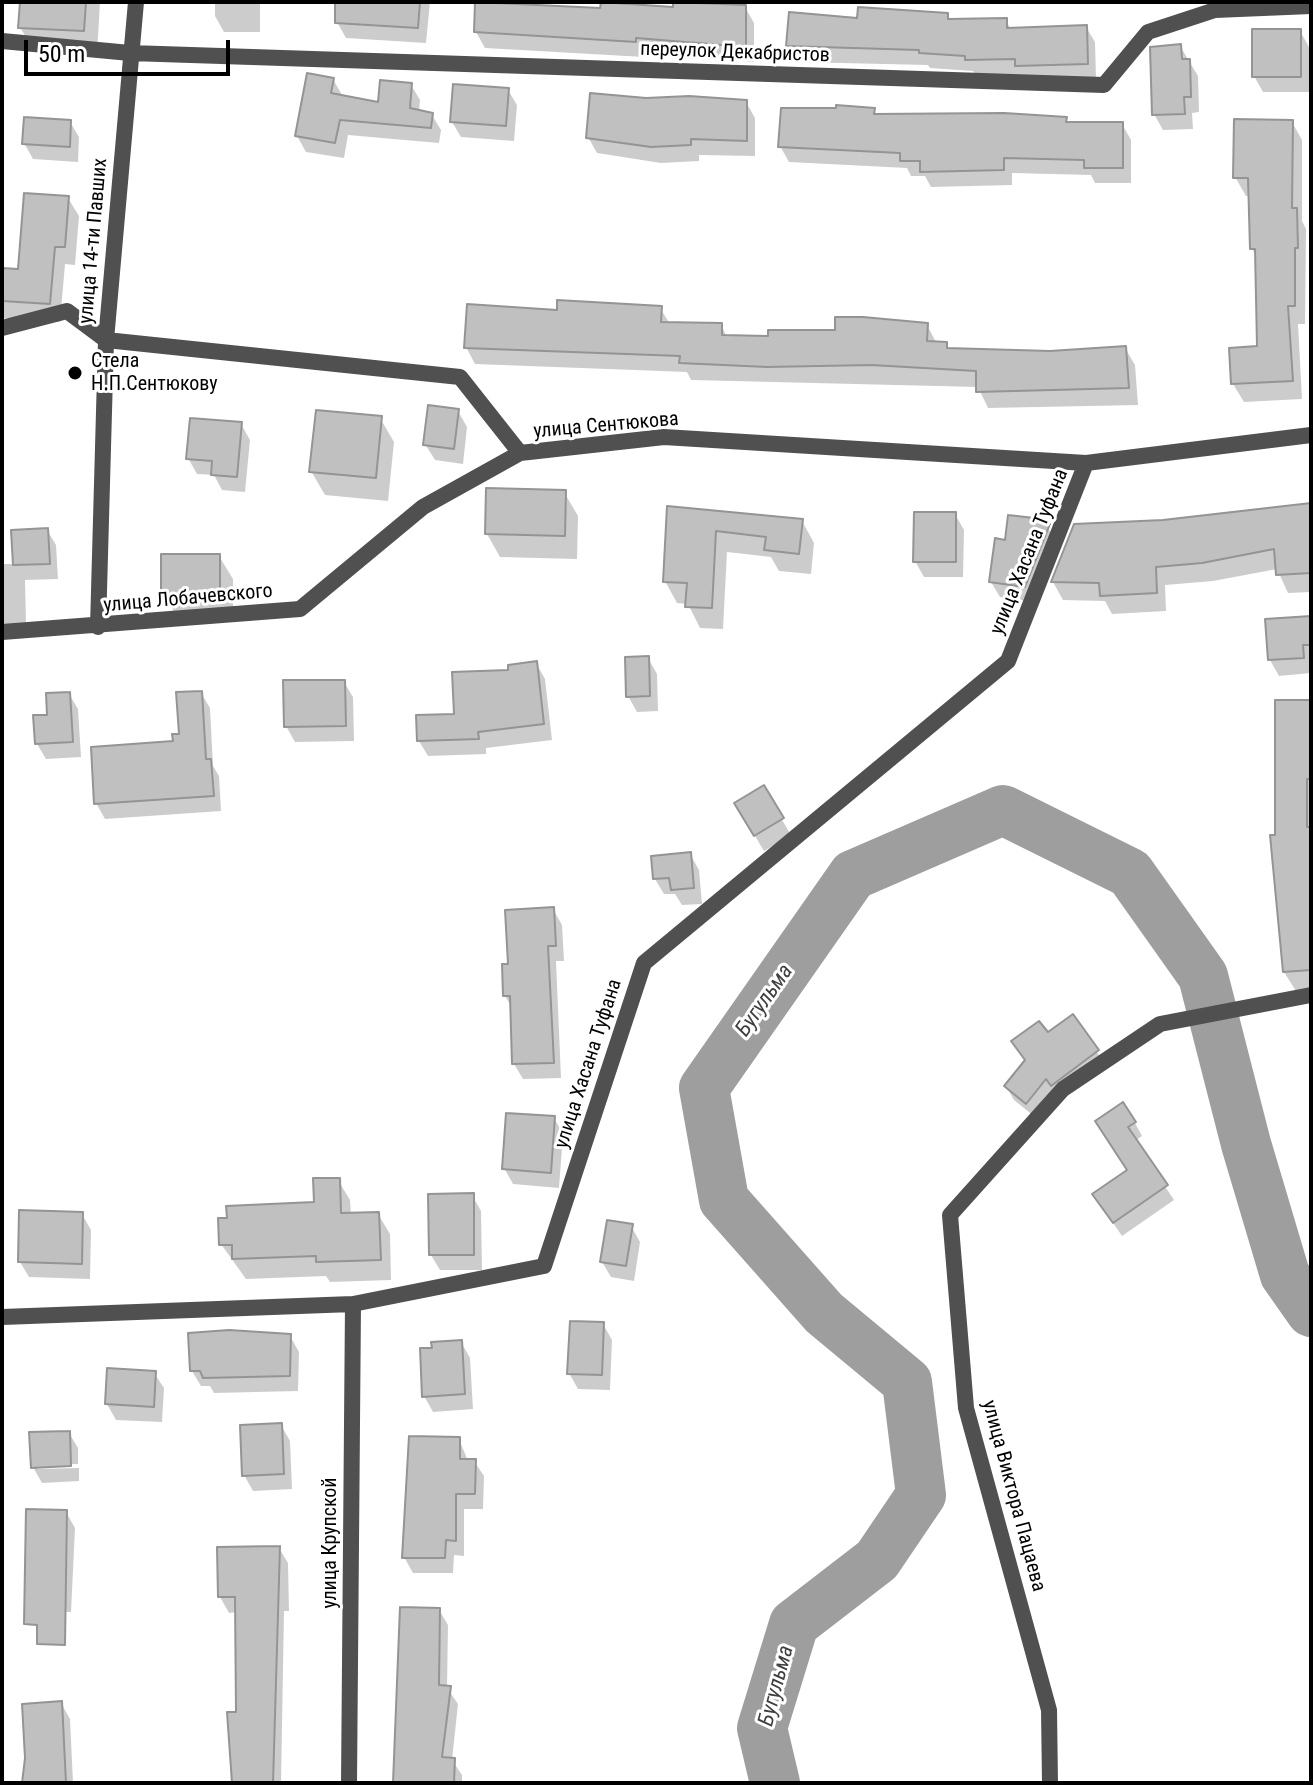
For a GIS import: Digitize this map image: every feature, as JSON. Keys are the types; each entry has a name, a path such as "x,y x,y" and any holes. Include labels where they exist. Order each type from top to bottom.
{"street":[{"name":"улица 14-ти Павших","path":"98,627 106,340 136,2"},
{"name":"переулок Декабристов","path":"130,53 1104,85 1148,32 1215,10 1311,6"},
{"path":"2,41 130,53"},
{"path":"2,328 67,311 106,340"},
{"name":"улица Сентюкова","path":"106,340 460,377 520,453 664,437 1086,463 1311,435"},
{"name":"улица Лобачевского","path":"2,632 98,627 300,609 423,507 520,453"},
{"name":"улица Хасана Туфана","path":"2,1317 353,1304 544,1266 644,963 1008,661 1086,463"},
{"name":"улица Виктора Пацаева","path":"1050,1783 1049,1710 966,1408 950,1215 1063,1089 1160,1024 1251,1004 1311,995"},
{"name":"улица Крупской","path":"349,1783 353,1304"}],"building":[{"path":"20,2 86,2 84,31 18,28"},
{"path":"335,2 420,2 418,28 335,23"},
{"path":"475,2 600,8 601,2 673,7 673,2 746,5 746,47 636,38 636,42 474,32"},
{"path":"858,7 948,13 948,19 1007,18 1007,28 1087,25 1088,64 1015,66 1015,59 965,60 965,56 919,53 919,50 786,46 789,12 857,18"},
{"path":"1252,29 1301,29 1301,77 1252,77"},
{"path":"1181,44 1182,59 1190,59 1191,97 1184,97 1185,114 1152,115 1150,47"},
{"path":"307,73 334,78 331,93 378,102 380,80 412,83 410,108 433,113 431,128 340,120 335,143 295,136"},
{"path":"453,84 509,88 506,126 450,122"},
{"path":"590,93 646,98 689,96 747,100 747,141 691,139 691,145 651,147 586,138"},
{"path":"836,105 875,108 874,114 1004,113 1067,117 1066,122 1123,122 1123,168 1084,168 1084,160 1004,158 1004,170 920,172 920,161 900,161 900,153 778,147 781,108 836,108"},
{"path":"24,117 71,120 70,147 22,144"},
{"path":"1234,119 1293,120 1292,208 1297,208 1298,248 1295,248 1295,306 1288,306 1293,381 1231,384 1229,348 1257,346 1255,249 1250,249 1248,178 1233,178"},
{"path":"24,193 69,196 65,247 55,247 50,304 2,301 2,268 18,269"},
{"path":"557,300 662,306 661,322 722,323 722,335 768,336 768,330 835,330 835,317 863,317 928,323 927,341 947,342 947,348 1050,351 1126,346 1129,388 976,392 976,371 871,365 767,367 679,363 680,356 464,348 467,304 557,310"},
{"path":"428,405 459,409 454,449 423,445"},
{"path":"316,410 382,416 376,478 309,472"},
{"path":"190,418 242,422 237,477 211,475 212,461 186,459"},
{"path":"486,488 566,490 565,536 485,534"},
{"path":"1311,503 1311,573 1276,575 1274,549 1202,563 1156,567 1157,593 1100,596 1099,583 1051,582 1074,524 1163,520"},
{"path":"667,506 803,519 799,554 764,550 766,537 716,531 712,608 685,607 687,583 663,582"},
{"path":"914,512 956,512 956,562 913,562"},
{"path":"1008,515 1043,519 1043,524 1050,524 1025,587 989,582 995,538 1005,540"},
{"path":"48,528 50,564 13,565 11,530"},
{"path":"161,554 220,554 220,594 161,594"},
{"path":"1311,616 1311,645 1303,645 1304,658 1268,660 1265,619"},
{"path":"649,656 650,696 626,697 625,657"},
{"path":"537,661 544,724 478,732 479,739 417,741 416,715 454,714 452,672 508,670 508,665"},
{"path":"283,680 345,680 346,726 284,727"},
{"path":"202,691 206,759 211,759 214,796 94,804 91,747 173,741 172,734 179,734 176,692"},
{"path":"70,692 73,742 35,744 33,715 47,715 46,693"},
{"path":"1275,700 1311,700 1311,779 1307,779 1307,827 1311,827 1311,970 1283,972 1270,835 1275,835"},
{"path":"764,785 784,818 754,836 734,803"},
{"path":"691,852 694,888 671,890 669,878 653,879 651,856"},
{"path":"554,907 556,946 548,946 554,1063 512,1064 510,996 503,996 502,964 508,964 505,910"},
{"path":"1073,1014 1099,1050 1051,1086 1046,1079 1026,1104 1004,1086 1025,1060 1011,1041 1039,1021 1048,1032"},
{"path":"1123,1102 1136,1122 1128,1127 1168,1185 1113,1223 1092,1194 1127,1170 1095,1121"},
{"path":"506,1113 555,1116 551,1173 502,1169"},
{"path":"313,1178 340,1178 341,1213 379,1212 381,1260 316,1262 316,1256 232,1259 232,1245 219,1245 218,1218 227,1218 226,1206 314,1202"},
{"path":"474,1193 474,1255 429,1255 428,1194"},
{"path":"19,1210 83,1212 82,1264 18,1262"},
{"path":"607,1220 633,1224 626,1266 600,1262"},
{"path":"570,1321 604,1322 602,1375 567,1374"},
{"path":"229,1330 291,1334 290,1376 203,1378 200,1371 190,1371 188,1333"},
{"path":"462,1340 465,1394 422,1397 420,1348 432,1348 431,1342"},
{"path":"107,1368 156,1371 154,1407 105,1404"},
{"path":"282,1423 284,1474 242,1476 240,1425"},
{"path":"70,1431 71,1466 31,1468 29,1432"},
{"path":"409,1436 460,1437 460,1459 476,1459 475,1494 456,1494 456,1541 446,1540 445,1558 402,1558"},
{"path":"26,1509 67,1510 65,1645 37,1644 37,1625 24,1624"},
{"path":"280,1546 273,1783 232,1783 227,1712 236,1712 235,1597 218,1597 217,1547"},
{"path":"400,1607 440,1608 439,1685 451,1686 442,1757 455,1758 454,1783 393,1783"},
{"path":"62,1701 66,1783 22,1783 25,1758 22,1704"}],"waterway":[{"name":"Бугульма","path":"775,1783 762,1728 794,1624 877,1560 921,1495 907,1382 824,1313 724,1200 704,1088 853,875 1003,810 1130,873 1203,976 1246,1144 1285,1275 1311,1312"}],"place":[{"name":"Стела Н.П.Сентюкову","path":"75,373"}]}
